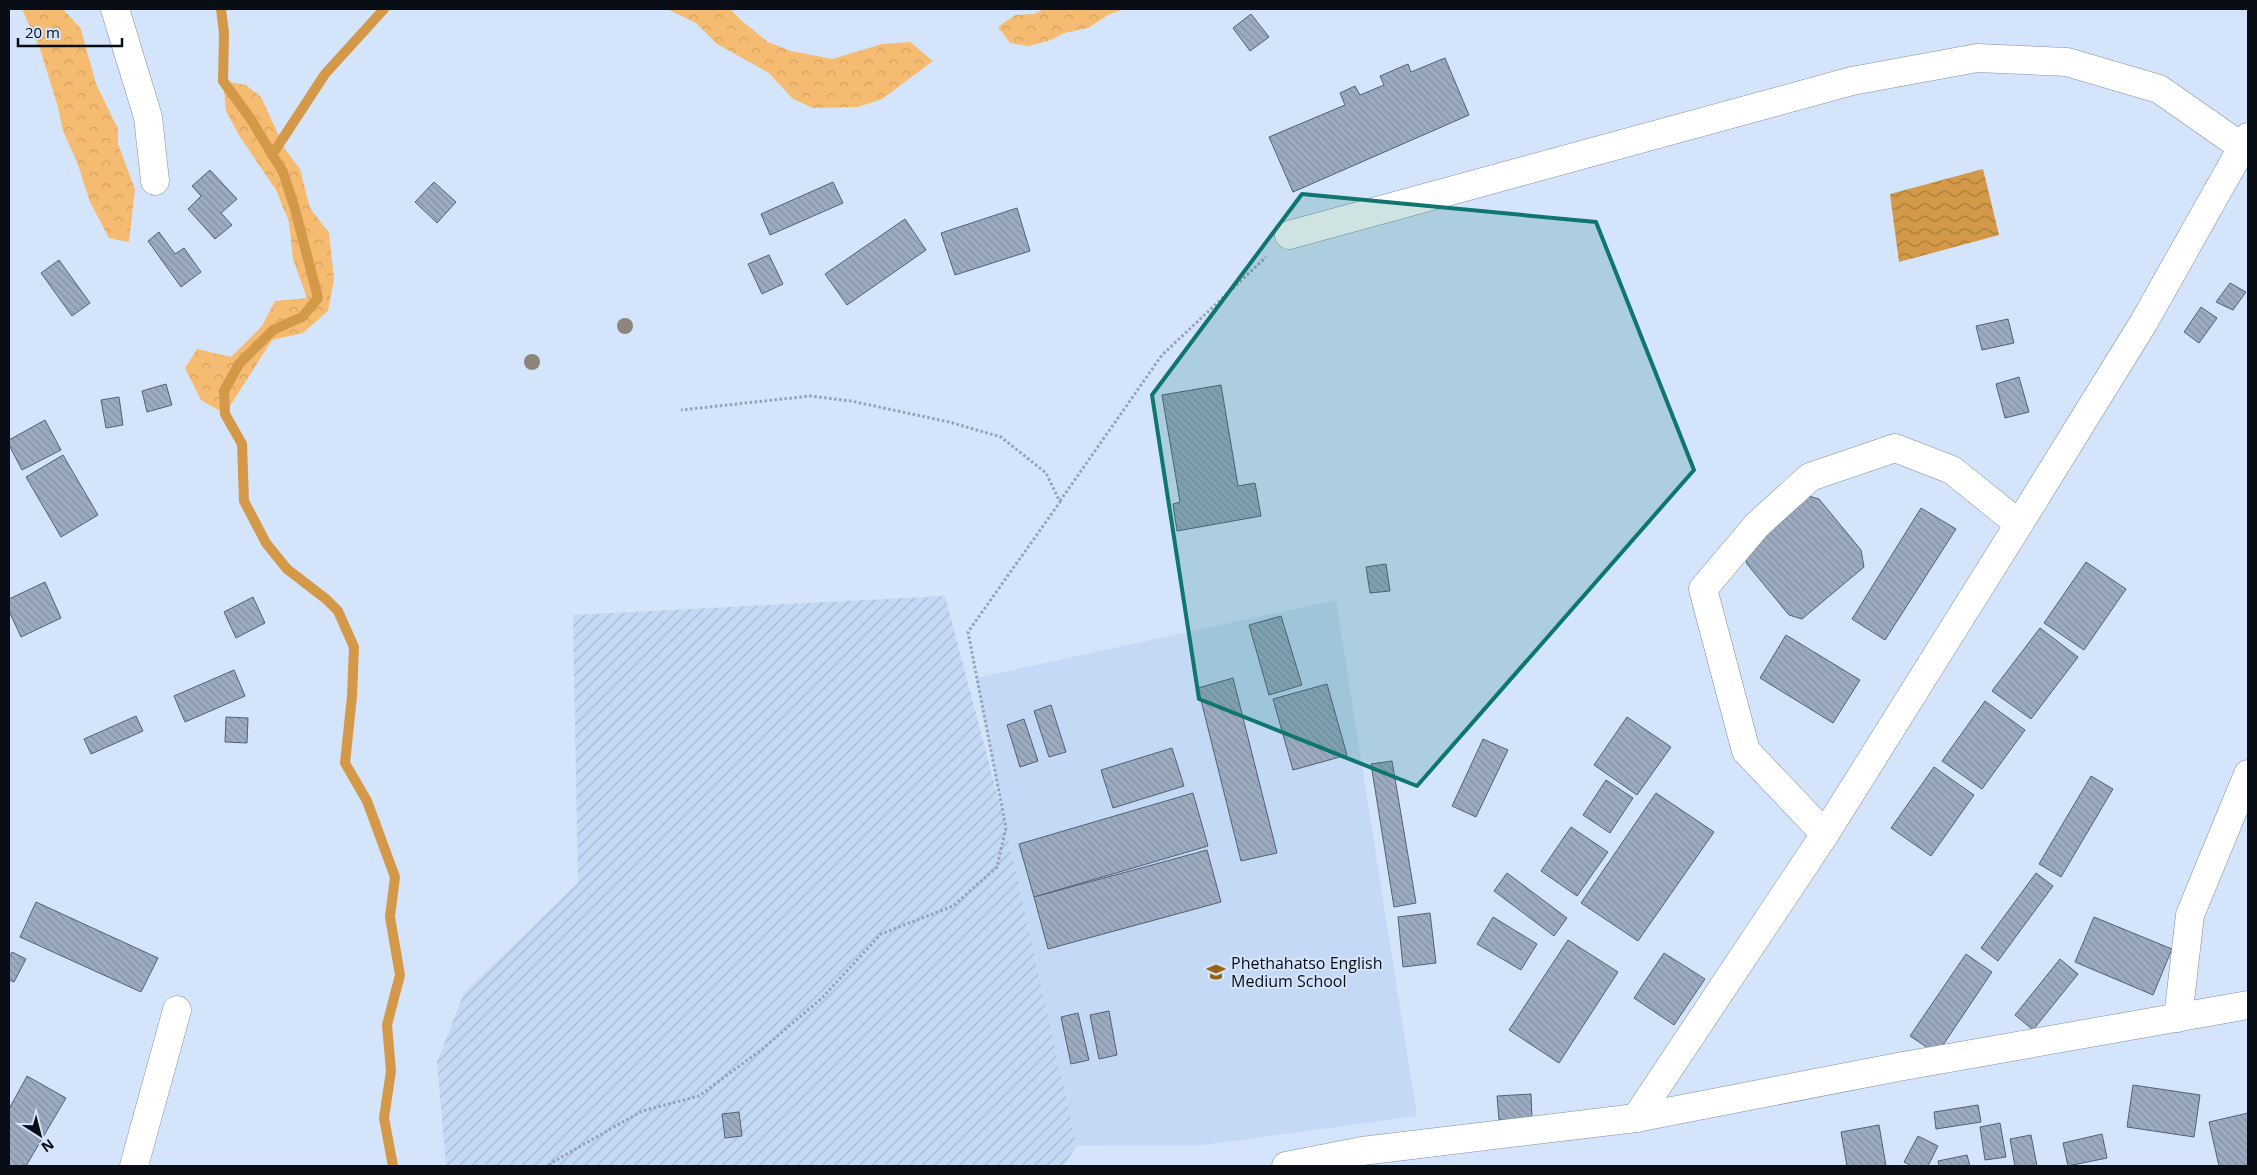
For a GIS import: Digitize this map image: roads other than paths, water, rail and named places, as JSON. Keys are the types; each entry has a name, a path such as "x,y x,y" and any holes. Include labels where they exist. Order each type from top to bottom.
{"street":[{"path":"115,9 148,117 155,182"},
{"path":"1289,235 1852,81 1977,58 2067,62 2159,89 2245,142 2144,322 2020,524 1825,834 1636,1118"},
{"path":"1825,834 1746,751 1703,589 1757,525 1810,476 1895,448 1952,470 2020,524"},
{"path":"2178,1018 2190,916 2248,774"},
{"path":"1286,1166 1362,1151 1636,1118 1898,1067 2248,1005"},
{"path":"134,1166 177,1010"}],"water":[{"path":"1983,169 1999,235 1899,262 1890,194"}],"waterway":[{"path":"221,9 224,33 223,81 250,118 283,172 295,209 318,298 302,317 273,330 239,364 224,391 225,414 242,444 244,501 266,543 287,569 326,599 338,611 354,647 352,696 345,763 367,801 395,877 390,917 400,975 387,1025 391,1071 384,1118 393,1166"},
{"path":"272,155 325,74 384,9"}],"place":[{"name":"Phethahatso English Medium School","path":"1216,972"}]}
